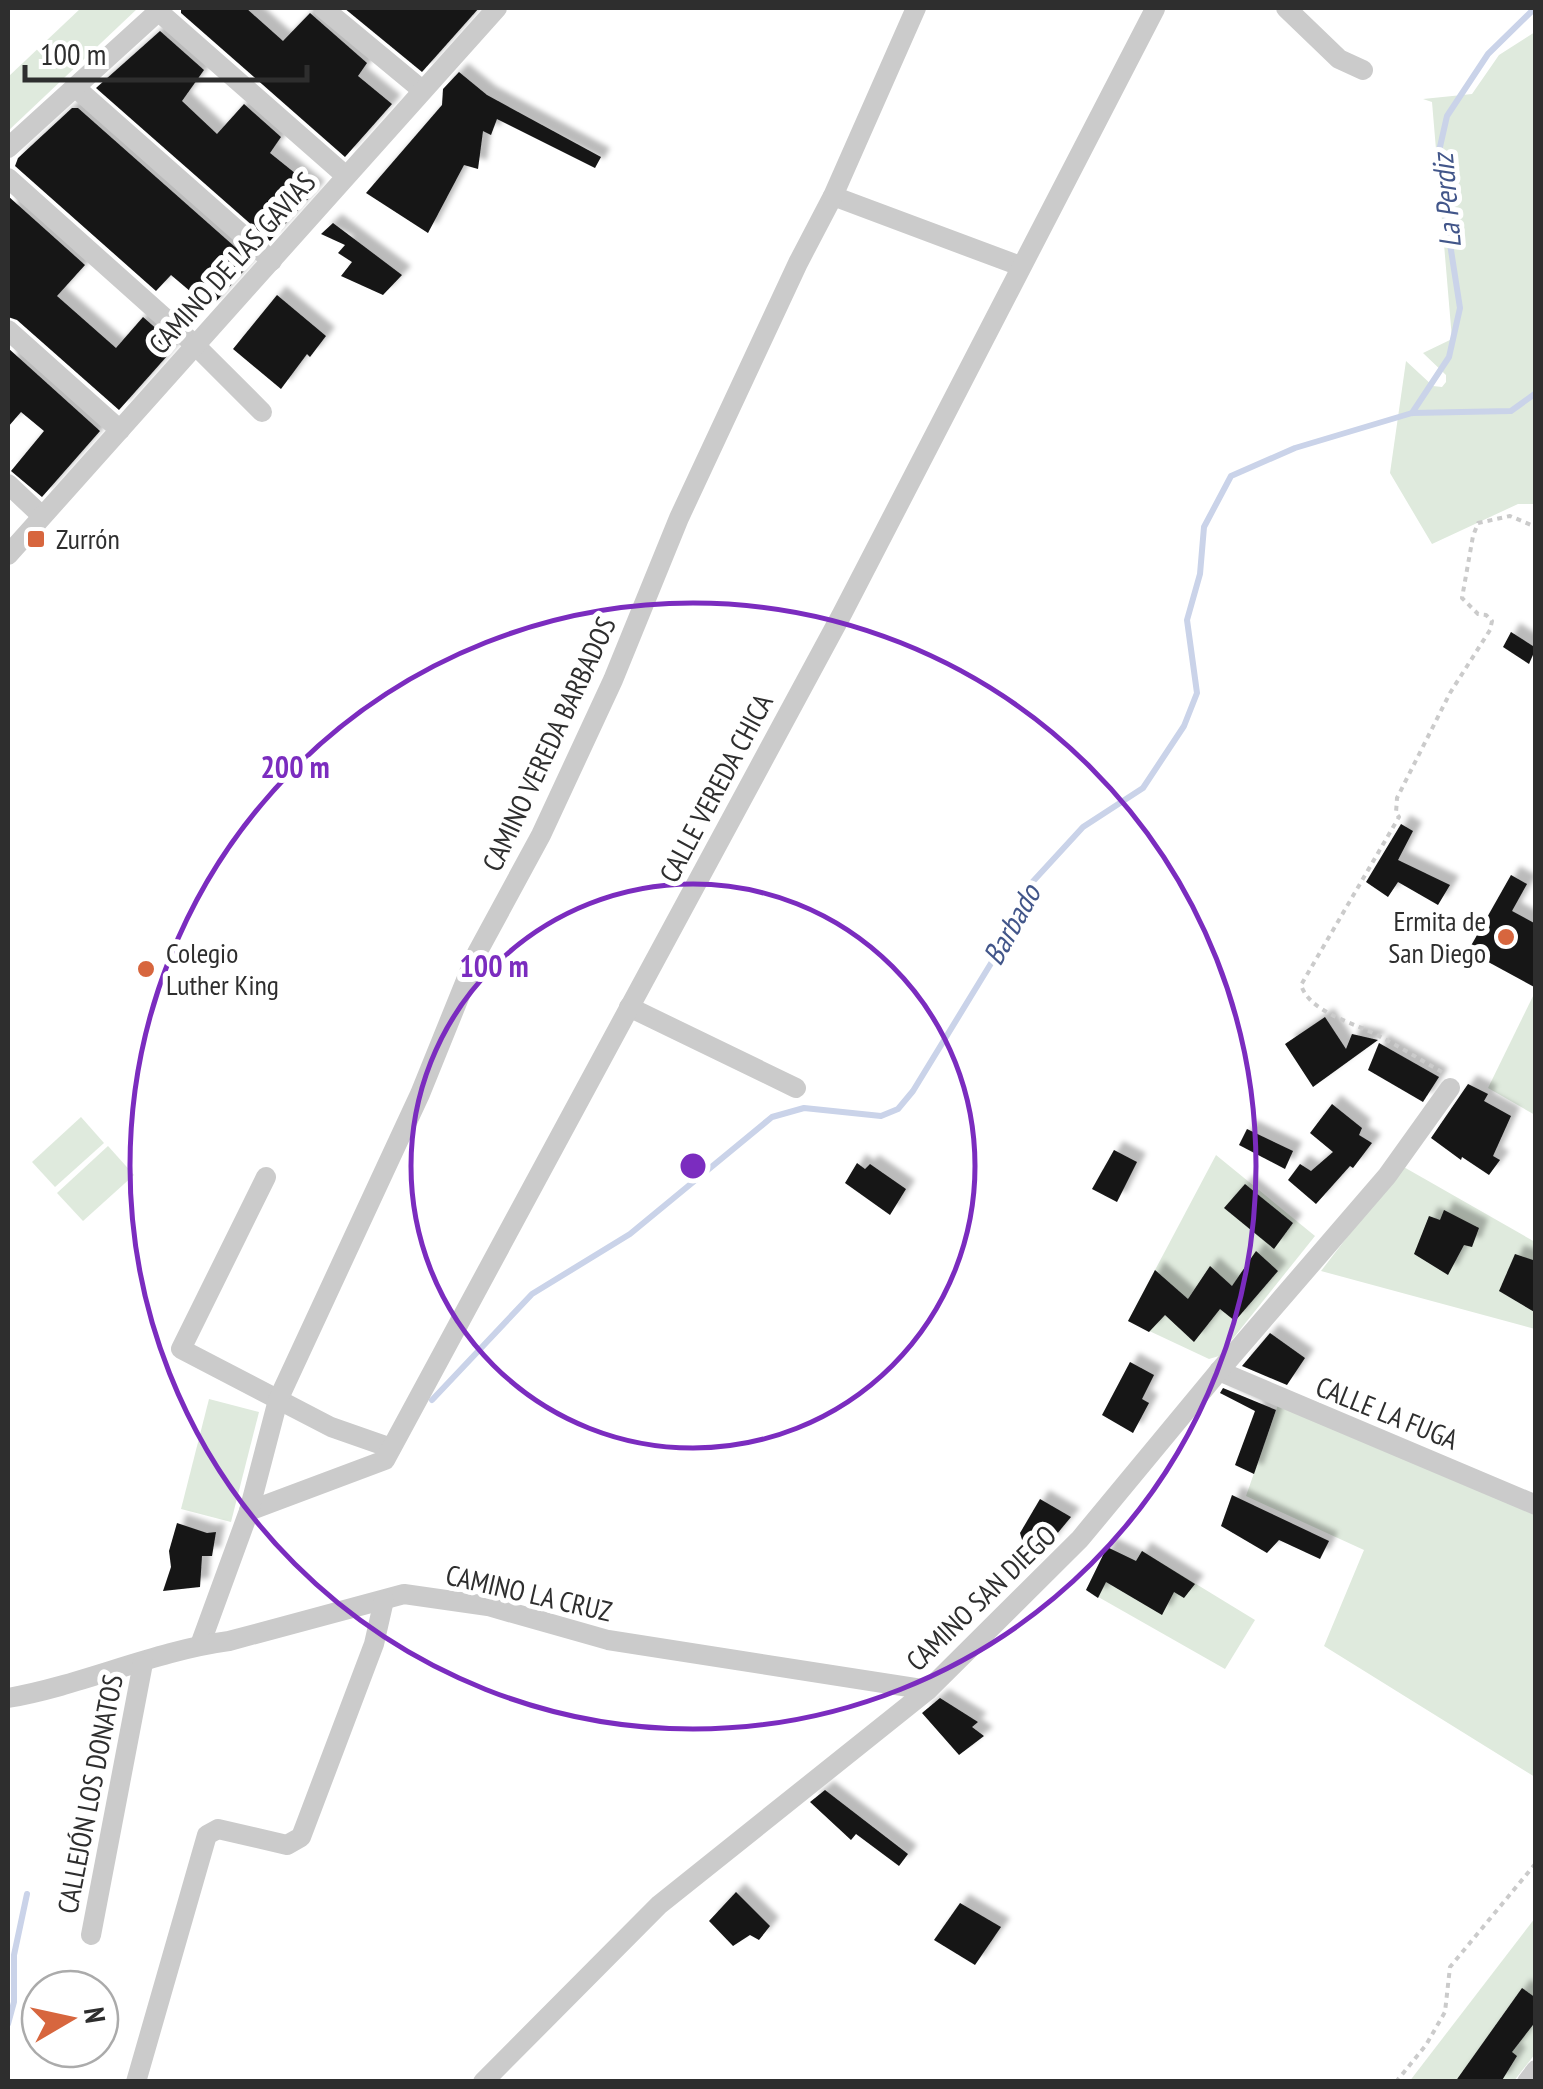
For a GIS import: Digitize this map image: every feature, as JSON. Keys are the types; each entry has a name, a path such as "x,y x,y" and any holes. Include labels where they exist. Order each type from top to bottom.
{"street":[{"path":"323,8 422,90"},
{"name":"CAMINO DE LAS GAVIAS","path":"8,555 496,8"},
{"name":"CAMINO VEREDA BARBADOS","path":"200,1644 249,1511 278,1400 420,1094 477,954 548,819 613,680 679,518 833,196 916,8"},
{"path":"1286,8 1339,59 1364,70"},
{"path":"8,148 160,9 346,176"},
{"name":"CALLE VEREDA CHICA","path":"249,1511 385,1460 842,614 1155,9"},
{"path":"76,88 272,262"},
{"path":"8,178 195,345 262,412"},
{"path":"833,196 1020,266"},
{"path":"8,330 120,430"},
{"path":"8,484 42,516"},
{"path":"630,1007 796,1088"},
{"name":"CAMINO SAN DIEGO","path":"484,2082 660,1905 928,1690 1080,1539 1387,1176 1450,1088"},
{"path":"266,1176 182,1349 331,1427 391,1448"},
{"name":"CALLE LA FUGA","path":"1219,1371 1536,1505"},
{"name":"CAMINO LA CRUZ","path":"8,1698 43,1692 200,1644 229,1640 404,1594 488,1606 608,1640 928,1690"},
{"path":"136,2082 207,1835 218,1828 287,1845 301,1836 374,1644 384,1600"},
{"name":"CALLEJÓN LOS DONATOS","path":"91,1936 143,1662"},
{"path":"1527,2082 1536,2070"}],"path":[{"path":"1450,1088 1446,1075 1332,1014 1304,994 1301,985 1399,817 1397,798 1450,693 1490,630 1492,621 1462,598 1478,523 1510,516 1536,527"},
{"path":"1396,2082 1445,2012 1450,1967 1536,1863"}],"shaded area":[{"path":"81,8 138,8 8,131 8,77"},
{"path":"1535,32 1535,504 1518,504 1432,544 1390,473 1406,361 1433,386 1442,387 1446,375 1423,353 1452,339 1432,102 1423,99 1472,94 1499,55"},
{"path":"1535,992 1536,1115 1488,1088"},
{"path":"81,1117 104,1143 55,1187 32,1162"},
{"path":"108,1146 134,1175 83,1221 57,1193"},
{"path":"1216,1155 1315,1236 1219,1356 1209,1359 1128,1321"},
{"path":"1402,1166 1535,1242 1535,1329 1321,1271"},
{"path":"209,1399 259,1412 231,1522 181,1509"},
{"path":"1280,1399 1535,1506 1535,1777 1324,1646 1364,1550 1246,1496"},
{"path":"1107,1547 1136,1561 1142,1551 1255,1620 1225,1669 1086,1590"},
{"path":"1535,1918 1535,2054 1514,2081 1409,2082"}],"building":[{"path":"181,8 246,8 283,41 310,13 367,63 358,76 392,104 345,157 181,13"},
{"path":"344,8 479,8 422,72"},
{"path":"160,31 204,70 182,101 217,134 244,104 281,137 270,153 316,190 270,241 96,88"},
{"path":"459,72 487,95 601,157 595,168 497,119 491,135 483,131 478,169 464,165 428,233 366,193 442,105 443,89"},
{"path":"72,108 78,108 252,262 210,308 171,275 156,291 15,166 18,158"},
{"path":"8,196 85,265 57,296 116,348 143,317 176,346 119,410 17,320 8,317"},
{"path":"333,223 402,275 383,295 341,276 352,262 338,253 345,245 321,234"},
{"path":"277,295 326,336 281,389 233,349"},
{"path":"8,348 100,431 42,497 11,471 44,431 21,412 8,427"},
{"path":"1511,632 1536,648 1529,664 1503,647"},
{"path":"1401,824 1413,831 1398,860 1450,885 1438,905 1398,882 1388,897 1366,882"},
{"name":"Ermita de San Diego","path":"1511,875 1527,884 1512,911 1536,924 1536,988 1468,951"},
{"path":"1325,1017 1346,1049 1352,1034 1378,1040 1313,1087 1285,1044"},
{"path":"1379,1043 1439,1077 1423,1102 1368,1070"},
{"path":"1468,1084 1488,1094 1484,1101 1511,1116 1493,1156 1500,1160 1489,1175 1431,1138"},
{"path":"1332,1104 1362,1128 1359,1135 1372,1143 1316,1204 1288,1180 1300,1164 1311,1171 1333,1152 1310,1133"},
{"path":"1247,1129 1293,1151 1285,1169 1239,1145"},
{"path":"1114,1150 1137,1162 1117,1202 1092,1189"},
{"path":"857,1163 865,1169 870,1164 906,1189 890,1215 845,1183"},
{"path":"1245,1184 1293,1223 1274,1249 1224,1208"},
{"path":"1444,1210 1479,1228 1472,1247 1464,1245 1448,1275 1414,1254 1429,1216 1440,1220"},
{"path":"1256,1251 1278,1271 1235,1321 1220,1309 1194,1342 1165,1315 1149,1332 1128,1321 1155,1270 1188,1299 1210,1266 1232,1286"},
{"path":"1515,1254 1536,1261 1536,1313 1499,1291"},
{"path":"1270,1333 1305,1358 1287,1385 1242,1366"},
{"path":"1130,1362 1154,1375 1142,1399 1149,1403 1133,1433 1102,1415"},
{"path":"1223,1388 1276,1410 1254,1474 1235,1465 1255,1411 1220,1393"},
{"path":"1232,1495 1329,1541 1320,1559 1279,1540 1267,1553 1221,1526"},
{"path":"1040,1499 1071,1517 1027,1570 1011,1556 1023,1543 1020,1533"},
{"path":"177,1523 216,1532 212,1556 202,1556 200,1587 163,1591 171,1567 169,1551"},
{"path":"1107,1547 1136,1561 1142,1551 1195,1584 1184,1598 1174,1592 1162,1615 1106,1582 1098,1598 1086,1590"},
{"path":"940,1698 978,1722 972,1727 984,1736 959,1755 922,1713"},
{"path":"825,1790 908,1854 899,1866 856,1834 851,1840 810,1802"},
{"path":"736,1892 770,1926 759,1940 750,1935 733,1946 709,1921"},
{"path":"960,1903 1001,1927 975,1965 934,1940"},
{"path":"1522,1988 1536,1998 1536,2021 1512,2052 1517,2056 1501,2082 1455,2082"}],"waterway":[{"name":"La Perdiz","path":"1412,413 1449,357 1460,308 1437,160 1447,116 1488,54 1535,8"},
{"name":"Barbado","path":"432,1400 532,1294 630,1234 772,1117 804,1108 881,1116 898,1109 913,1091 1001,947 1026,889 1083,827 1143,788 1184,726 1197,693 1187,620 1200,574 1204,527 1231,476 1295,448 1412,413 1511,411 1536,393"},
{"name":"Barbado","path":"8,2024 14,2002 14,1955 27,1894"}],"place":[{"name":"Zurrón","path":"36,539"},
{"name":"Ermita de San Diego","path":"1506,937"},
{"name":"Colegio Luther King","path":"146,969"}]}
